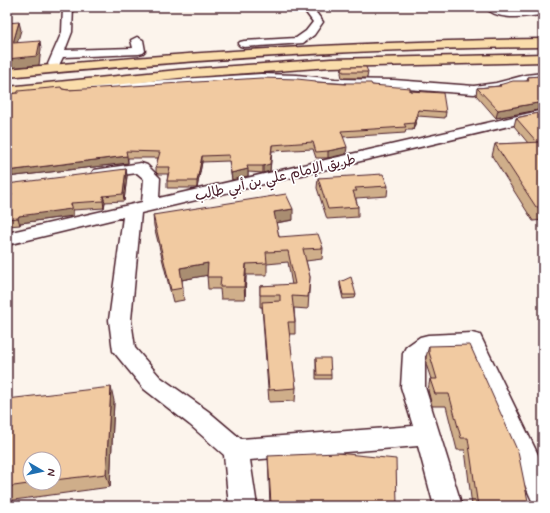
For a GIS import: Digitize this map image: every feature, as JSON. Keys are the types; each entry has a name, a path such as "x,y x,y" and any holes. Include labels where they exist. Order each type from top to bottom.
{"main road":[{"path":"7,73 303,49 447,43 543,43"},
{"path":"7,77 317,56 543,50"},
{"path":"7,93 178,74 331,63 543,58"},
{"path":"178,74 348,68 543,66"}],"street":[{"path":"52,69 67,32 68,7"},
{"path":"244,44 299,41 310,33 318,22 307,7"},
{"path":"490,7 495,11 514,14 543,12"},
{"path":"57,54 139,51 137,40"},
{"path":"7,93 236,79 297,78 335,83 394,84 474,90 497,87 526,79 543,77"},
{"name":"طريق الإمام علي بن أبي طالب","path":"7,239 543,114"},
{"path":"86,174 141,168 152,178 141,208 120,320 124,352 152,383 199,418 236,450 243,506"},
{"path":"448,506 413,387 414,353 428,343 472,341 543,494"},
{"path":"236,450 428,436"}],"building":[{"path":"19,22 13,43 40,41 37,56 7,59 7,23"},
{"path":"342,67 366,67 368,72 343,72"},
{"path":"543,76 543,102 498,110 477,88 501,86 499,85 513,81 529,81 528,77"},
{"path":"261,78 297,79 346,84 345,83 371,83 372,85 410,88 410,91 443,93 446,112 418,110 414,123 404,124 406,127 341,131 347,147 328,151 316,152 313,142 272,145 270,164 263,166 247,166 248,169 231,173 229,155 202,156 197,181 167,181 170,167 156,166 160,152 126,151 127,156 7,171 7,94 18,93 18,91 61,87 62,89 68,90"},
{"path":"543,112 543,141 537,142 516,118"},
{"path":"543,142 543,207 536,207 495,144"},
{"path":"126,169 123,194 103,196 103,201 71,203 71,209 7,219 12,194 7,195 7,184"},
{"path":"383,174 388,186 355,188 357,191 353,191 358,207 328,209 318,178"},
{"path":"286,194 293,209 274,212 279,237 318,234 323,248 303,249 310,277 308,297 292,296 295,322 288,322 296,388 269,390 262,302 280,301 280,295 260,295 260,286 295,284 288,251 266,252 267,263 246,264 244,287 220,287 221,277 207,277 208,263 180,268 183,288 171,290 153,215"},
{"path":"351,277 356,295 343,295 340,282"},
{"path":"470,345 518,452 529,506 479,506 468,438 461,438 449,394 435,394 430,379 437,379 429,352 429,346"},
{"path":"316,358 330,358 331,375 317,375"},
{"path":"111,387 106,474 62,479 62,451 22,451 22,485 7,487 7,399"},
{"path":"337,453 396,459 397,506 287,506 287,503 271,504 268,456"}]}
